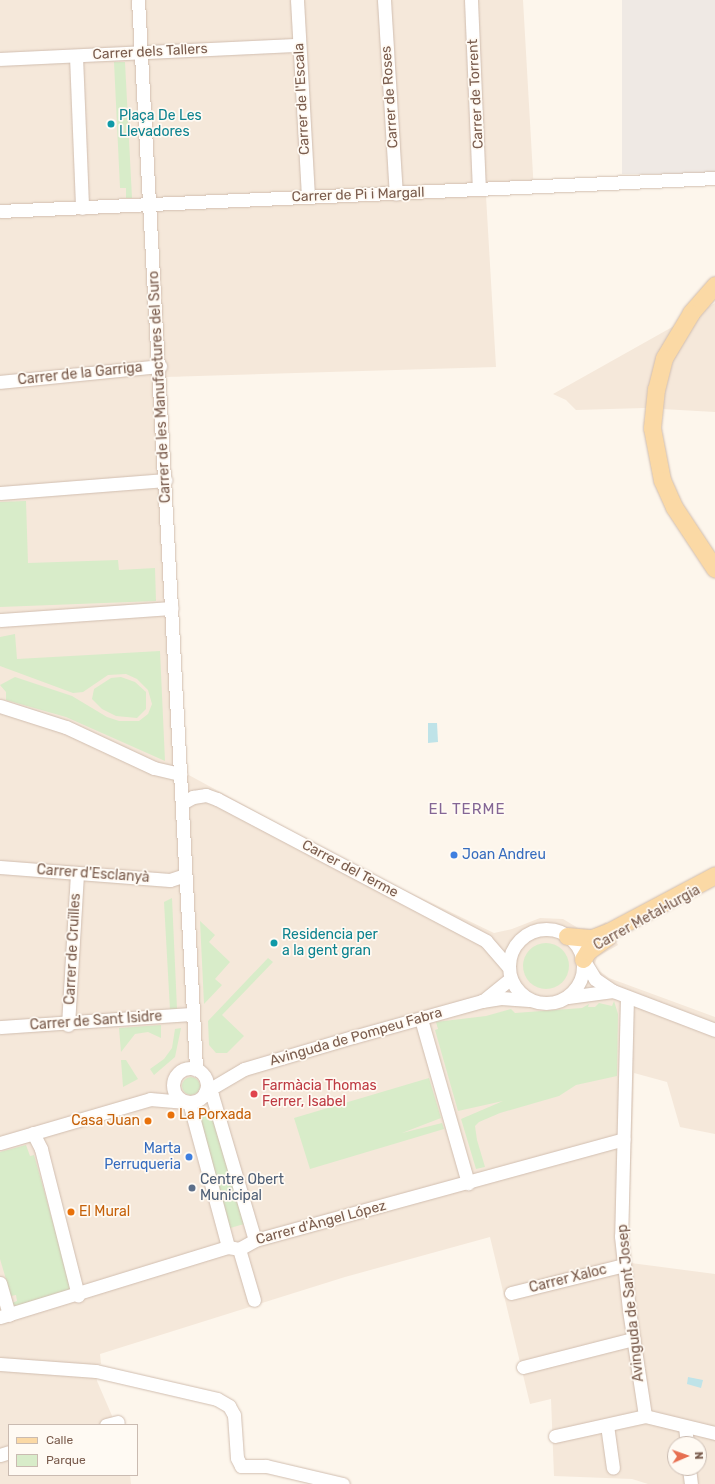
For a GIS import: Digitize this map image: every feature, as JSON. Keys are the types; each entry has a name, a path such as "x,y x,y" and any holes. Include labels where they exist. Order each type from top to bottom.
{"main road":[{"path":"715,285 691,313 664,358 656,389 652,428 662,480 674,507 715,569"},
{"path":"715,294 688,329 672,356 662,391 658,426 667,478 679,506 715,562"},
{"name":"Carrer Metal·lurgia","path":"567,936 592,938 608,932 715,875"},
{"name":"Carrer Metal·lurgia","path":"583,959 598,942 715,882"}],"street":[{"name":"Carrer de les Manufactures del Suro","path":"138,0 149,204 160,366 193,1043 198,1071"},
{"name":"Carrer de l'Escala","path":"298,0 299,45 308,197"},
{"name":"Carrer de Roses","path":"384,0 396,194"},
{"name":"Carrer de Torrent","path":"471,0 480,188"},
{"name":"Carrer dels Tallers","path":"0,59 76,56 141,51 299,45"},
{"path":"76,56 82,208"},
{"name":"Carrer de Pi i Margall","path":"0,211 396,194 480,188 715,178"},
{"name":"Carrer de la Garriga","path":"0,382 160,366"},
{"path":"0,493 165,480"},
{"path":"0,620 172,608"},
{"path":"0,706 66,727 154,768 180,774"},
{"name":"Carrer del Terme","path":"182,803 193,796 206,795 217,799 486,941 509,972"},
{"name":"Carrer d'Esclanyà","path":"0,867 170,880 185,875"},
{"name":"Carrer de Cruïlles","path":"68,1024 77,873"},
{"path":"613,991 568,997 548,1004 529,1000 518,992 509,972 510,953 517,942 527,933 548,928 567,936 578,947 583,959 595,979 613,991 715,1030"},
{"path":"568,997 579,983 583,972 583,959"},
{"name":"Avinguda de Pompeu Fabra","path":"482,1001 509,972"},
{"name":"Avinguda de Sant Josep","path":"627,997 621,1236 633,1339 645,1416"},
{"name":"Avinguda de Pompeu Fabra","path":"205,1093 231,1075 482,1001 501,998 529,1000"},
{"name":"Carrer de Sant Isidre","path":"0,1027 68,1024 192,1014"},
{"path":"421,1019 468,1183"},
{"path":"193,1043 190,1055 176,1077 176,1096 188,1102 234,1248 254,1300"},
{"path":"0,1143 33,1132 150,1099 188,1102 197,1101 205,1093 206,1080 198,1071 185,1069 150,1099"},
{"name":"Avinguda de Pompeu Fabra","path":"198,1071 231,1075"},
{"path":"205,1093 212,1095 254,1240"},
{"path":"33,1132 41,1149 78,1295"},
{"name":"Carrer d'Àngel López","path":"4,1316 234,1248 254,1240 468,1183 623,1139"},
{"name":"Carrer Xaloc","path":"511,1293 624,1265"},
{"path":"0,1283 4,1316"},
{"path":"523,1367 633,1339"},
{"path":"0,1364 96,1371 217,1399 229,1406 234,1415 237,1458 241,1466 266,1466 343,1484"},
{"path":"555,1436 645,1416 685,1427 715,1433"},
{"path":"607,1425 612,1468"},
{"path":"685,1427 686,1436"}],"shaded area":[{"path":"0,0 523,0 534,192 486,196 496,367 165,377 185,773 367,872 494,933 512,929 540,918 563,919 578,928 593,929 606,922 618,945 597,957 594,967 609,978 715,1017 715,1134 680,1127 667,1082 634,1073 629,1223 631,1263 715,1274 715,1484 648,1484 632,1479 554,1476 551,1399 530,1404 490,1237 345,1277 100,1354 101,1364 94,1366 97,1381 116,1424 8,1424 8,1476 130,1476 131,1484 0,1484"},
{"path":"622,0 715,0 715,174 622,174"},
{"path":"715,303 715,412 644,408 576,410 566,400 553,394"}],"green space":[{"path":"114,62 125,62 132,198 126,198 126,188 120,188"},
{"path":"26,501 28,563 118,560 119,570 155,568 156,601 0,607 0,502"},
{"path":"15,634 17,659 160,651 165,761 66,717 6,700 6,692 0,685 15,677 72,696 107,717 119,721 139,721 148,714 152,704 148,690 137,679 126,674 108,675 83,692 73,693 0,666 0,637"},
{"path":"121,677 135,682 146,692 146,709 137,718 116,716 102,709 92,699 94,689 111,678"},
{"path":"172,898 177,1009 170,1010 164,902"},
{"path":"200,921 215,935 209,942 230,962 215,979 222,985 204,1004"},
{"path":"551,943 563,949 568,957 568,975 563,983 555,988 541,989 529,983 524,975 523,961 529,949 537,944"},
{"path":"268,958 273,962 222,1015 244,1036 227,1053 216,1053 209,1045 208,1021"},
{"path":"614,1001 618,1014 617,1076 576,1085 559,1096 500,1113 479,1122 475,1126 477,1140 485,1167 476,1169 461,1119 503,1101 458,1111 435,1030 438,1029 436,1022 486,1016 511,1009 515,1013 582,1008 589,1004 588,1007 595,1007 599,1003 612,1006"},
{"path":"161,1025 161,1038 148,1032 135,1034 121,1052 119,1028"},
{"path":"181,1028 175,1057 154,1075 150,1069 164,1059 172,1048 175,1029"},
{"path":"121,1060 126,1060 138,1079 123,1087"},
{"path":"187,1077 195,1077 200,1082 198,1093 195,1095 187,1095 182,1090 182,1082"},
{"path":"429,1078 441,1118 402,1133 442,1123 444,1129 310,1169 294,1118"},
{"path":"214,1113 246,1224 229,1228 198,1118"},
{"path":"26,1145 30,1156 34,1155 72,1290 16,1307 12,1303 17,1301 16,1295 11,1296 0,1259 0,1152"}],"water":[{"path":"428,723 437,723 438,742 428,743"},
{"path":"688,1377 703,1380 701,1388 687,1384"}],"place":[{"name":"Plaça De Les Llevadores","path":"111,124"},
{"name":"Joan Andreu","path":"454,855"},
{"name":"Residencia per a la gent gran","path":"274,943"},
{"name":"Farmàcia Thomas Ferrer, Isabel","path":"254,1094"},
{"name":"La Porxada","path":"171,1115"},
{"name":"Casa Juan","path":"148,1121"},
{"name":"Marta Perruqueria","path":"189,1157"},
{"name":"Centre Obert Municipal","path":"192,1188"},
{"name":"El Mural","path":"71,1212"}],"district":[{"name":"EL TERME","path":"467,810"}]}
